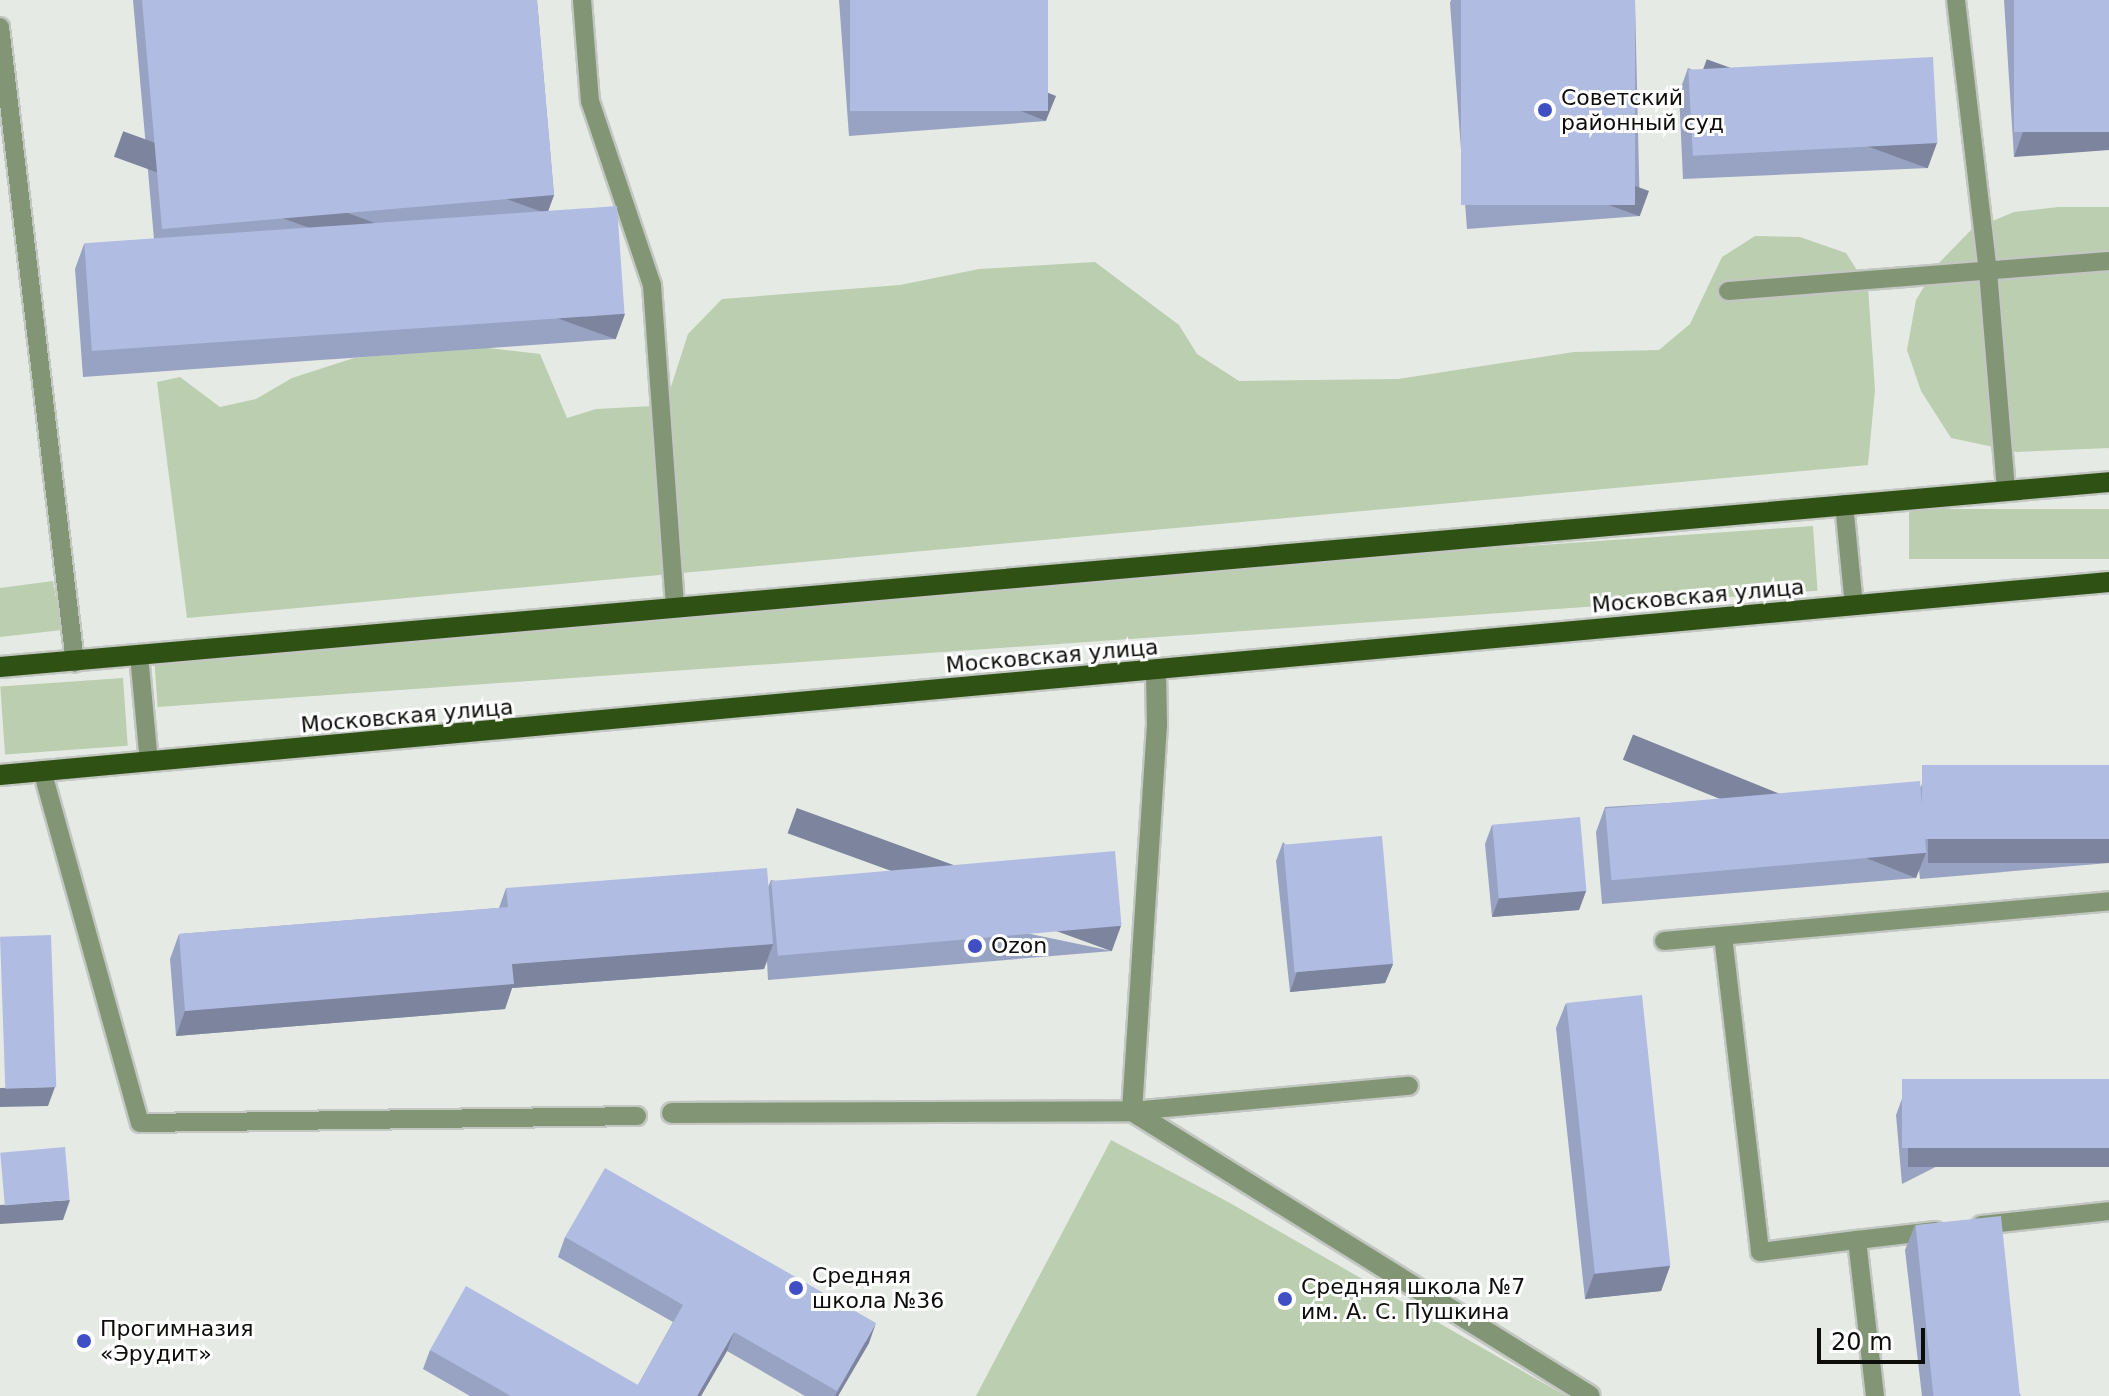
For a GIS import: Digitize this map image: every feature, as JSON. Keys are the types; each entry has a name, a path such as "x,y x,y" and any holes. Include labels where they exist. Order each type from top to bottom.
{"main road":[{"path":"0,667 75,663 2109,482"},
{"name":"Московская улица","path":"0,775 2109,582"}],"street":[{"path":"1132,1111 1157,725 1156,671"},
{"path":"672,1113 1132,1111 1590,1396"}],"lane":[{"path":"582,0 590,101 652,285 675,608"},
{"path":"1956,0 1988,271 2006,491"},
{"path":"0,27 75,663"},
{"path":"1728,291 2109,261"},
{"path":"1844,504 1854,606"},
{"path":"139,655 149,762"},
{"path":"42,770 140,1123 637,1116"},
{"path":"1664,941 2109,901"},
{"path":"1723,936 1760,1252 2109,1211"},
{"path":"1132,1111 1409,1086"},
{"path":"1857,1240 1875,1396"}],"green space":[{"path":"2058,207 2109,207 2109,448 2017,452 1951,438 1921,391 1907,350 1916,300 1937,265 1971,230 2014,212"},
{"path":"1755,236 1800,237 1846,253 1868,287 1875,390 1868,465 187,618 157,382 180,377 220,407 256,399 292,378 354,358 480,347 540,354 567,418 596,409 653,406 668,396 688,334 722,299 900,285 979,269 1095,262 1179,325 1197,354 1239,381 1398,379 1574,352 1659,350 1690,324 1722,257"},
{"path":"1909,509 2109,509 2109,559 1909,559"},
{"path":"1813,526 1818,591 158,707 153,642"},
{"path":"53,581 62,630 0,637 0,588"},
{"path":"123,678 128,746 5,754 0,687"},
{"path":"1111,1140 1230,1203 1566,1396 976,1396"}],"building":[{"path":"142,0 537,0 554,195 162,229"},
{"path":"850,0 1048,0 1048,111 850,111"},
{"name":"Советский районный суд","path":"1461,0 1635,0 1635,205 1461,205"},
{"path":"2014,0 2109,0 2109,132 2014,132"},
{"path":"1933,57 1938,143 1693,156 1688,70"},
{"path":"617,206 625,314 92,351 84,243"},
{"path":"1922,765 2109,765 2109,839 1922,839"},
{"path":"1920,781 1926,853 1611,880 1605,809"},
{"path":"1580,817 1586,891 1499,898 1492,825"},
{"path":"1382,836 1393,964 1295,972 1283,845"},
{"path":"1115,851 1122,926 778,956 771,881"},
{"path":"767,868 773,944 512,964 514,984 185,1011 179,934 508,907 506,888"},
{"path":"51,935 56,1087 5,1089 0,937"},
{"path":"1642,995 1670,1266 1595,1273 1566,1003"},
{"path":"1902,1079 2109,1079 2109,1148 1902,1148"},
{"path":"65,1147 70,1200 5,1205 0,1153"},
{"path":"605,1168 876,1323 837,1391 734,1332 697,1396 511,1396 430,1350 466,1286 638,1385 683,1305 565,1237"},
{"path":"2001,1216 2020,1396 1933,1396 1915,1225"}],"place":[{"name":"Советский районный суд","path":"1545,110"},
{"name":"Ozon","path":"975,946"},
{"name":"Средняя школа №36","path":"796,1288"},
{"name":"Средняя школа №7 им. А. С. Пушкина","path":"1285,1299"},
{"name":"Прогимназия «Эрудит»","path":"84,1341"}]}
